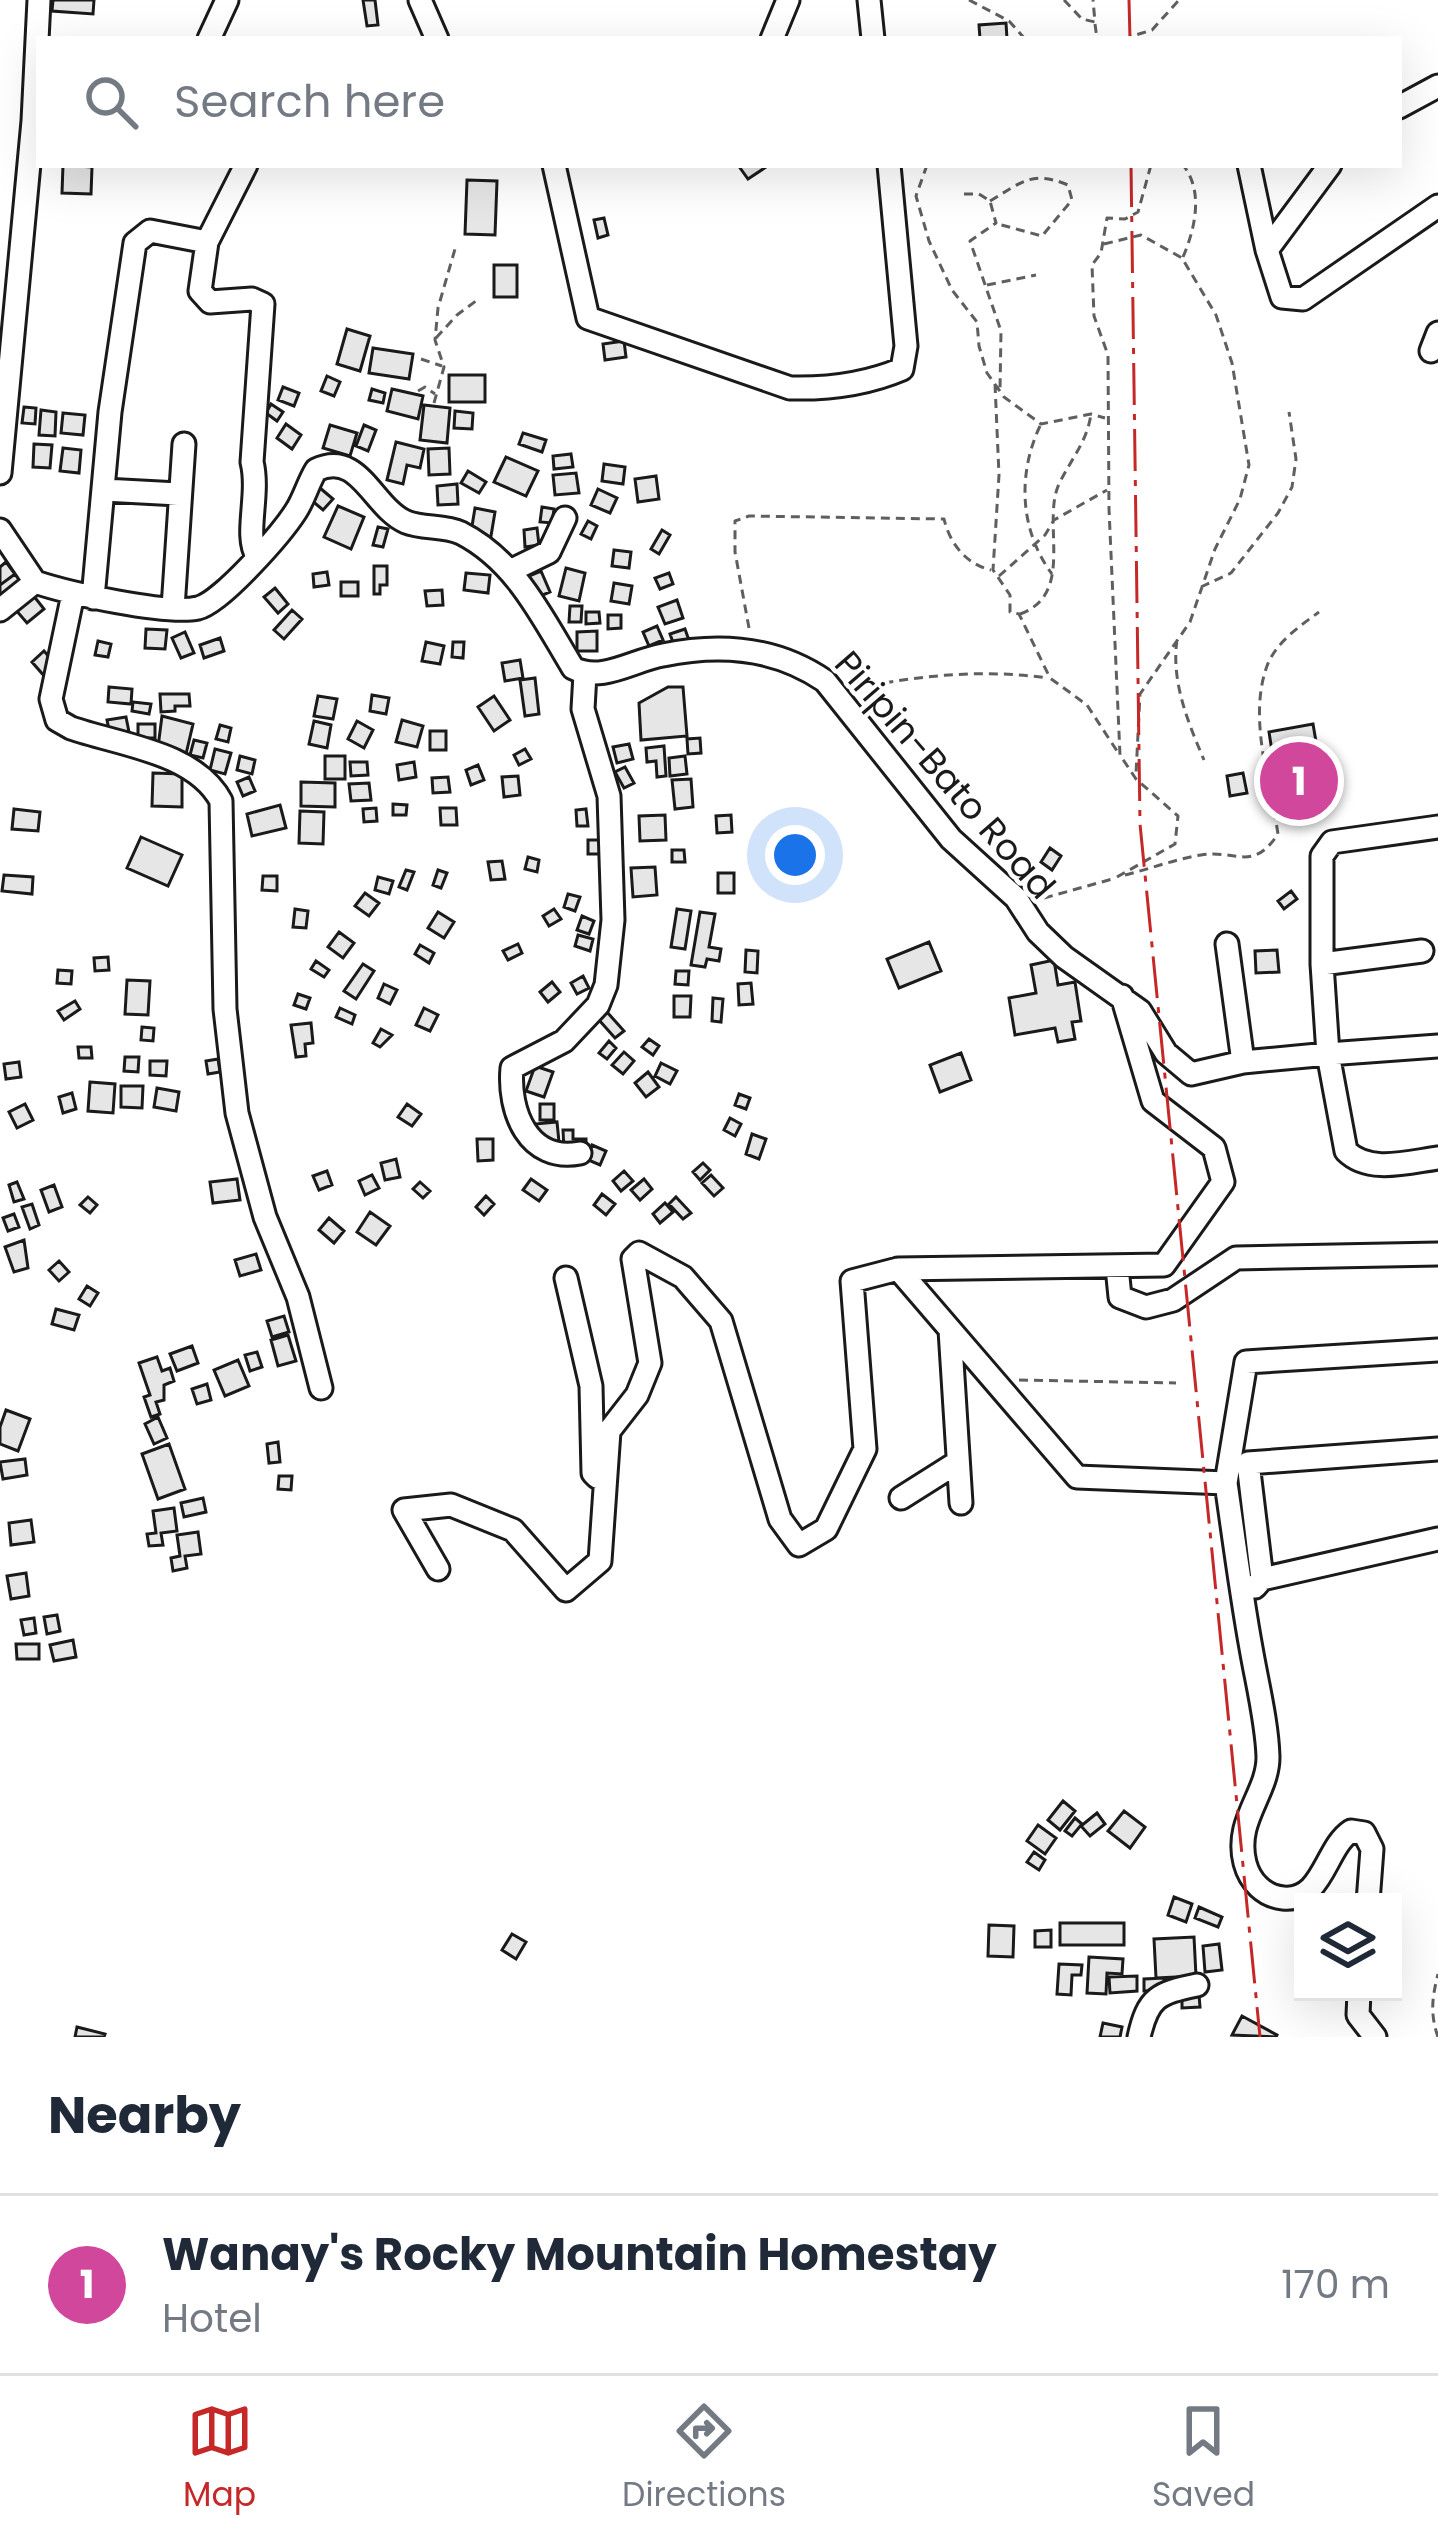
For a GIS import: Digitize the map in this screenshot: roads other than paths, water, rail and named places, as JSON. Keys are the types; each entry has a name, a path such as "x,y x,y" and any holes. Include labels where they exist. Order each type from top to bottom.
{"street":[{"path":"37,36 39,0"},
{"path":"210,36 227,0"},
{"path":"420,0 436,36"},
{"path":"773,36 788,0"},
{"path":"869,1 873,36"},
{"path":"0,472 36,61"},
{"path":"1402,105 1438,86"},
{"path":"235,168 207,242 200,291 211,302 253,299 263,304 252,462 257,484 250,542 257,556"},
{"path":"555,168 588,318 790,388 817,389 880,379 902,369 905,322 889,168"},
{"path":"1250,168 1282,297 1303,299 1438,206"},
{"path":"1267,250 1328,168"},
{"path":"207,242 150,231 136,243 110,412 104,490 83,596 51,699 57,719 71,728 182,765 211,783 221,801 225,1009 237,1113 265,1217 298,1297 321,1388"},
{"path":"173,608 184,444"},
{"path":"0,530 34,582 83,596 198,608 215,599 297,510 316,470 334,465 354,472 405,521 457,531 512,570 573,668 585,674 583,709 609,796 613,920 607,985 598,1005 564,1042 518,1061 510,1083 516,1116 535,1144 568,1155 580,1153"},
{"path":"104,490 178,494"},
{"path":"512,570 550,552 565,518"},
{"path":"0,610 34,582"},
{"name":"Piripin-Bato Road","path":"585,674 662,655 757,651 803,666 836,694 951,839 1016,898 1038,932 1140,1011 1166,1053 1191,1074 1243,1062"},
{"path":"1438,827 1327,845 1322,856 1328,1054 1346,1151 1356,1161 1382,1164 1438,1158"},
{"path":"1227,944 1243,1062 1438,1046"},
{"path":"1322,964 1422,951"},
{"path":"438,1569 404,1510 451,1505 513,1530 566,1590 600,1561 609,1431 638,1395 650,1363 633,1259 639,1253 682,1276 721,1321 780,1519 799,1545 826,1529 866,1449 852,1281 898,1268 1164,1265 1222,1182 1214,1148 1153,1101 1122,996"},
{"path":"1117,1267 1120,1297 1146,1307 1173,1300 1236,1258 1438,1254"},
{"path":"898,1268 1077,1477 1226,1483"},
{"path":"566,1278 591,1386 593,1473 605,1486"},
{"path":"950,1329 961,1503"},
{"path":"1294,1896 1280,1898 1263,1891 1251,1880 1244,1859 1244,1824 1268,1762 1226,1483 1246,1362 1438,1350"},
{"path":"1262,1579 1248,1463 1438,1449"},
{"path":"901,1498 958,1462"},
{"path":"1243,1601 1262,1579 1438,1539"},
{"path":"1307,1893 1340,1839 1351,1831 1364,1833 1372,1850 1369,1893"},
{"path":"1138,2037 1147,2006 1167,1991 1197,1985"},
{"path":"1359,2001 1358,2015 1375,2037"}],"place":[{"name":"Wanay's Rocky Mountain Homestay","path":"1299,781"}]}
